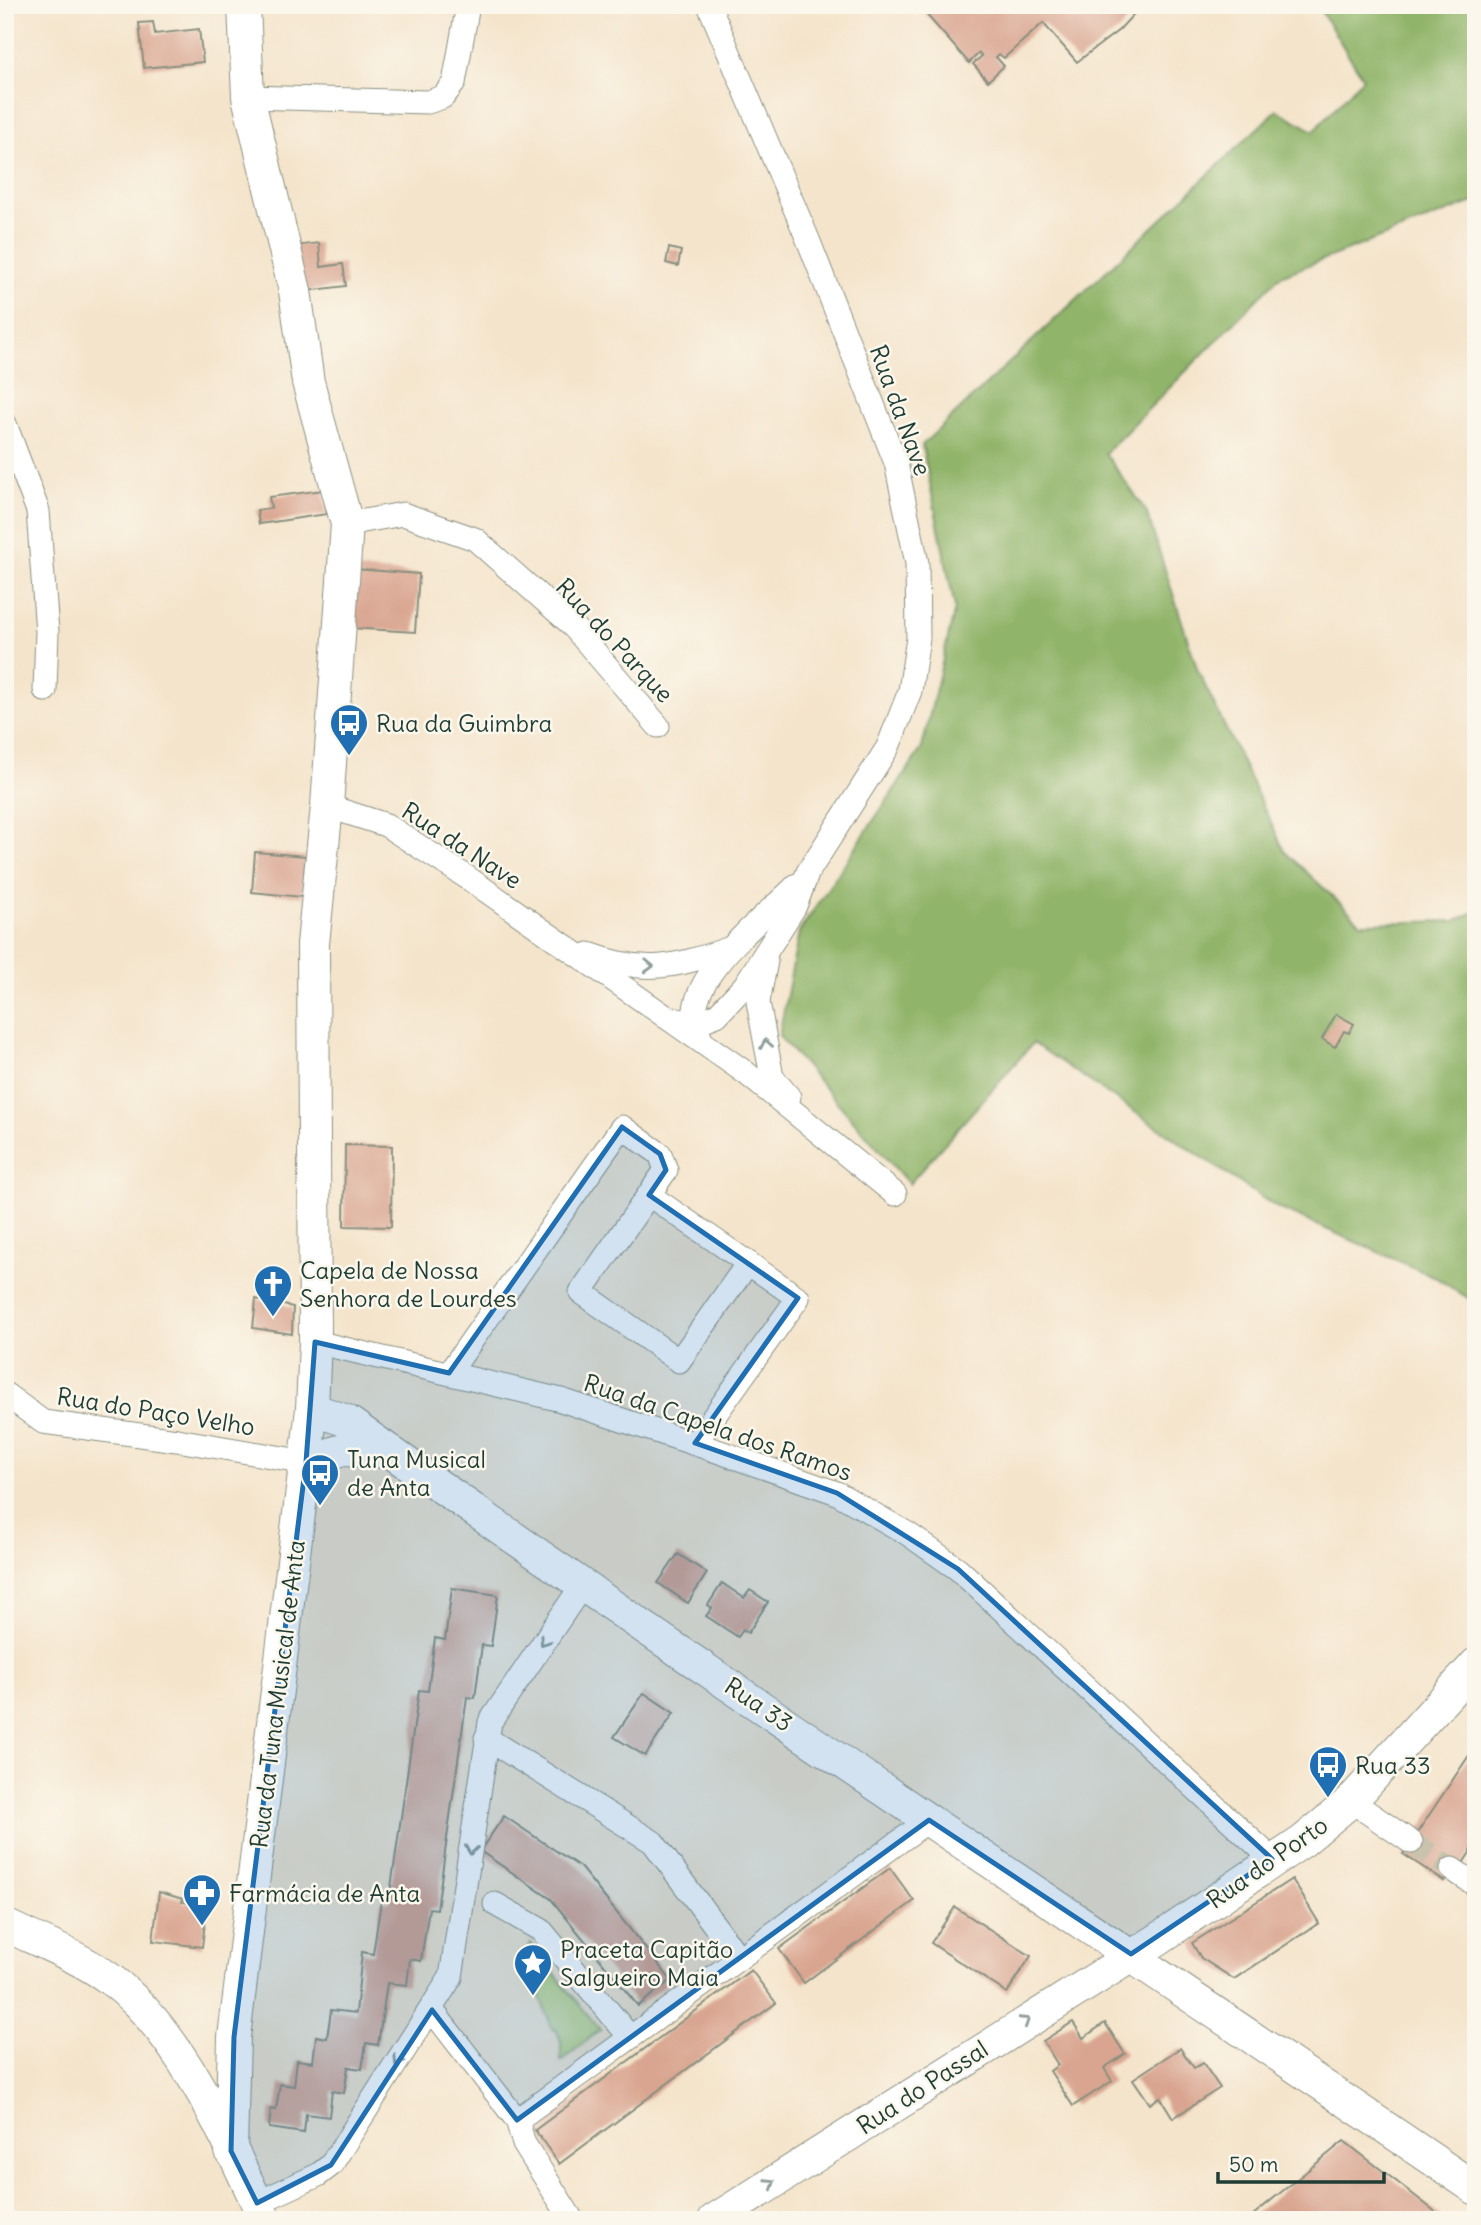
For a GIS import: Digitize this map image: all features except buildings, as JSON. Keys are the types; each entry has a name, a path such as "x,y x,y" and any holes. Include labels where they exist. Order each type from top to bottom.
{"street":[{"path":"244,5 248,97 295,291 308,382 347,524 327,806 313,944 315,1342"},
{"path":"248,97 428,102 443,97 454,83 468,5"},
{"name":"Rua da Nave","path":"705,1045 693,1024 692,1014 699,990 728,949 764,918 808,872 888,747 910,691 918,638 917,563 896,463 809,242 709,5"},
{"path":"5,424 38,512 47,632 45,690"},
{"name":"Rua do Parque","path":"347,524 404,514 475,539 571,624 658,726"},
{"name":"Rua da Nave","path":"327,806 386,825 560,943 810,1122 895,1194"},
{"name":"Rua da Nave","path":"666,1017 693,1024 717,1015 745,985 775,938 795,906 808,872"},
{"name":"Rua da Nave","path":"775,938 765,965 758,1002 772,1077 810,1122"},
{"name":"Rua da Nave","path":"560,943 619,965 672,967 728,949"},
{"path":"449,1373 622,1127 660,1154 666,1170 581,1292 678,1361 748,1263"},
{"path":"649,1195 797,1298 695,1443"},
{"name":"Rua da Capela dos Ramos","path":"315,1342 561,1399 837,1493 908,1534 958,1569 1272,1859"},
{"name":"Rua da Tuna Musical de Anta","path":"231,2151 234,2044 306,1462 315,1342"},
{"name":"Rua do Paço Velho","path":"5,1394 43,1422 177,1440 306,1462"},
{"name":"Rua 33","path":"312,1409 347,1421 929,1820 1476,2189"},
{"path":"306,1462 342,1450 391,1452"},
{"path":"5,1925 75,1958 109,1979 137,2003 198,2085 261,2211 331,2165 432,2010 450,1977 458,1940 490,1722 583,1584"},
{"name":"Rua do Porto","path":"1131,1954 1157,1940 1272,1859 1303,1841 1351,1801 1476,1664"},
{"path":"486,1738 653,1842 737,1957"},
{"path":"1351,1801 1411,1842"},
{"path":"517,2120 737,1957 929,1820"},
{"path":"1452,1869 1476,1885"},
{"path":"495,1904 541,1930 629,2037"},
{"name":"Rua do Passal","path":"714,2220 1131,1954"},
{"path":"432,2010 517,2120 523,2144 572,2220"},
{"path":"174,2050 211,2059 234,2044"},
{"path":"198,2085 217,2088 234,2078"}],"highlighted area":[{"path":"622,1127 660,1154 666,1170 649,1195 798,1298 695,1443 837,1493 958,1569 1272,1859 1131,1954 929,1820 517,2120 432,2010 331,2165 257,2203 231,2151 234,2037 306,1462 315,1342 449,1373"}],"green space":[{"path":"1317,5 1476,5 1476,201 1280,276 1105,453 1146,511 1198,671 1285,852 1361,923 1455,921 1476,911 1476,1303 1433,1276 1276,1207 1033,1043 909,1184 779,1036 799,932 922,748 955,608 922,445 1277,110 1314,131 1363,78"},
{"path":"531,1944 600,2030 561,2061 561,2042 556,2029 553,2030 534,1982 520,1962"}],"tunnel":[{"path":"1411,1842 1452,1869"}],"place":[{"name":"Rua da Guimbra","path":"349,757"},
{"name":"Capela de Nossa Senhora de Lourdes","path":"273,1318"},
{"name":"Tuna Musical de Anta","path":"320,1507"},
{"name":"Rua 33","path":"1328,1799"},
{"name":"Farmácia de Anta","path":"202,1927"},
{"name":"Praceta Capitão Salgueiro Maia","path":"533,1997"}]}
